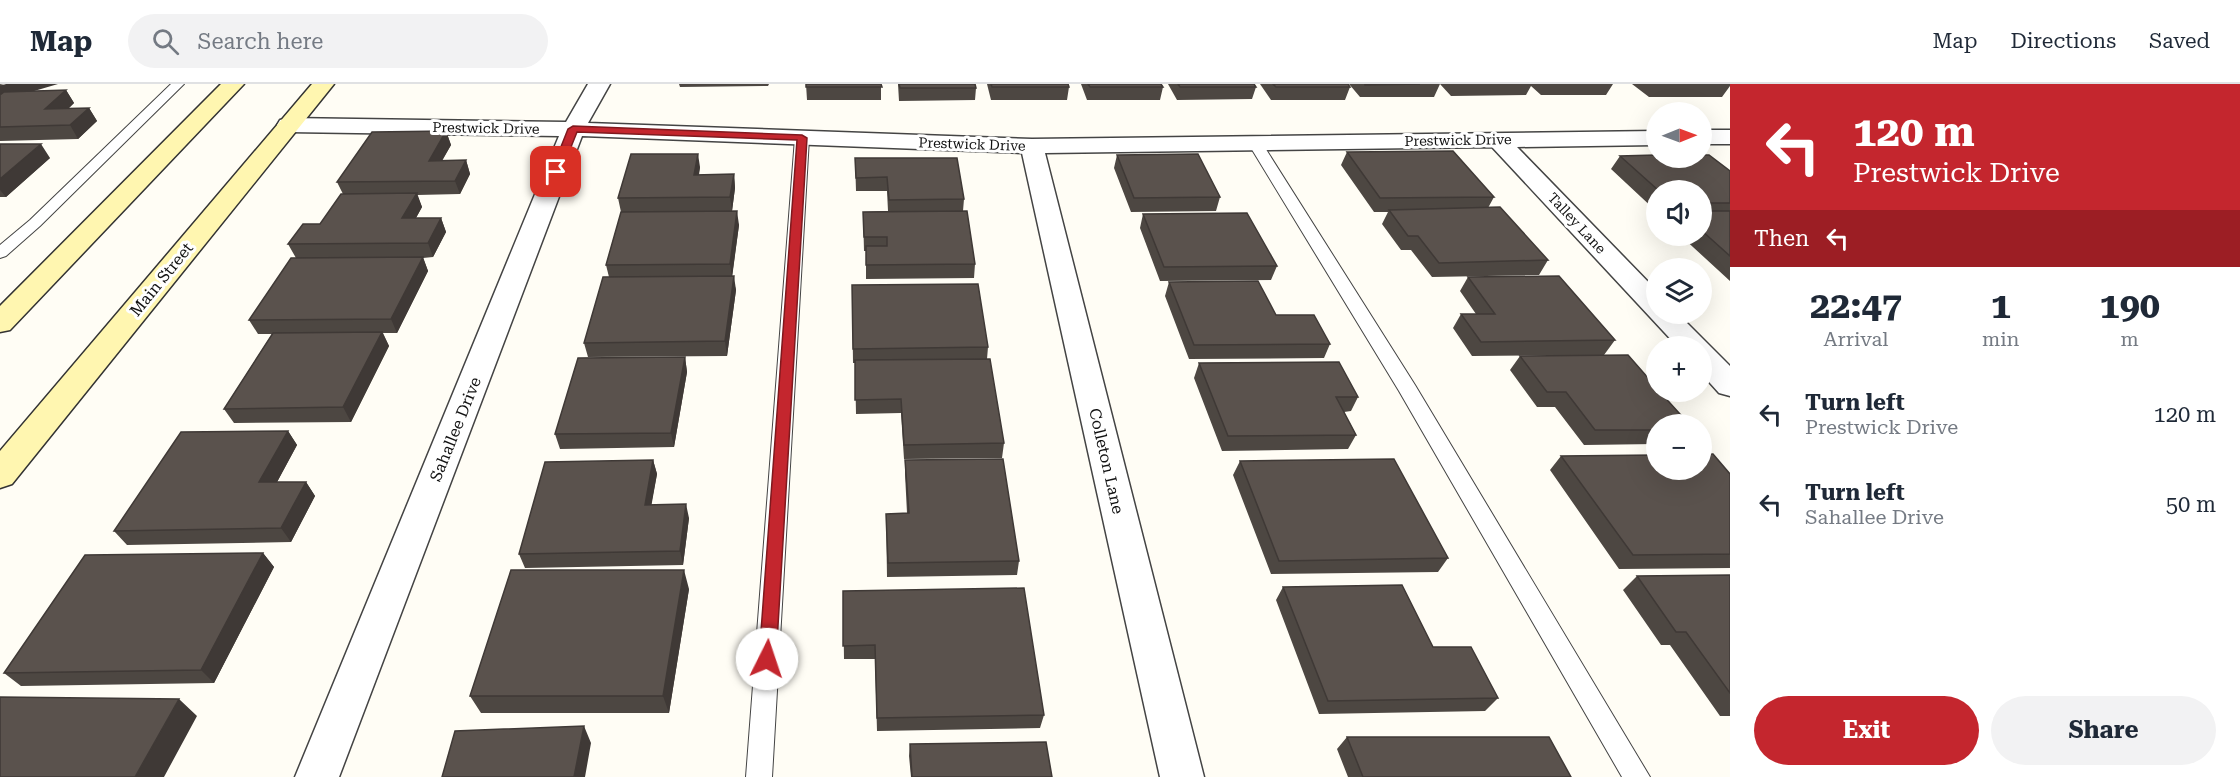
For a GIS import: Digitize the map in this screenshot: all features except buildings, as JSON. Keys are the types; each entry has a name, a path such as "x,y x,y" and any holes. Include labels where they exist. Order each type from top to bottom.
{"main road":[{"path":"0,323 233,84"},
{"name":"Main Street","path":"0,475 323,84"}],"street":[{"name":"Sahallee Drive","path":"317,777 573,129 599,84"},
{"name":"Prestwick Drive","path":"288,125 573,129 1032,146 1646,138"},
{"path":"1712,137 1729,138"},
{"name":"Talley Lane","path":"1498,140 1646,296"},
{"name":"Colleton Lane","path":"1032,146 1182,777"},
{"path":"1672,324 1684,336"},
{"path":"1712,366 1730,385"}],"lane":[{"path":"0,253 35,223 178,84"},
{"path":"759,777 802,138"},
{"path":"1255,143 1408,390 1637,777"}],"route":[{"path":"556,172 573,129 802,138 767,659"}]}
